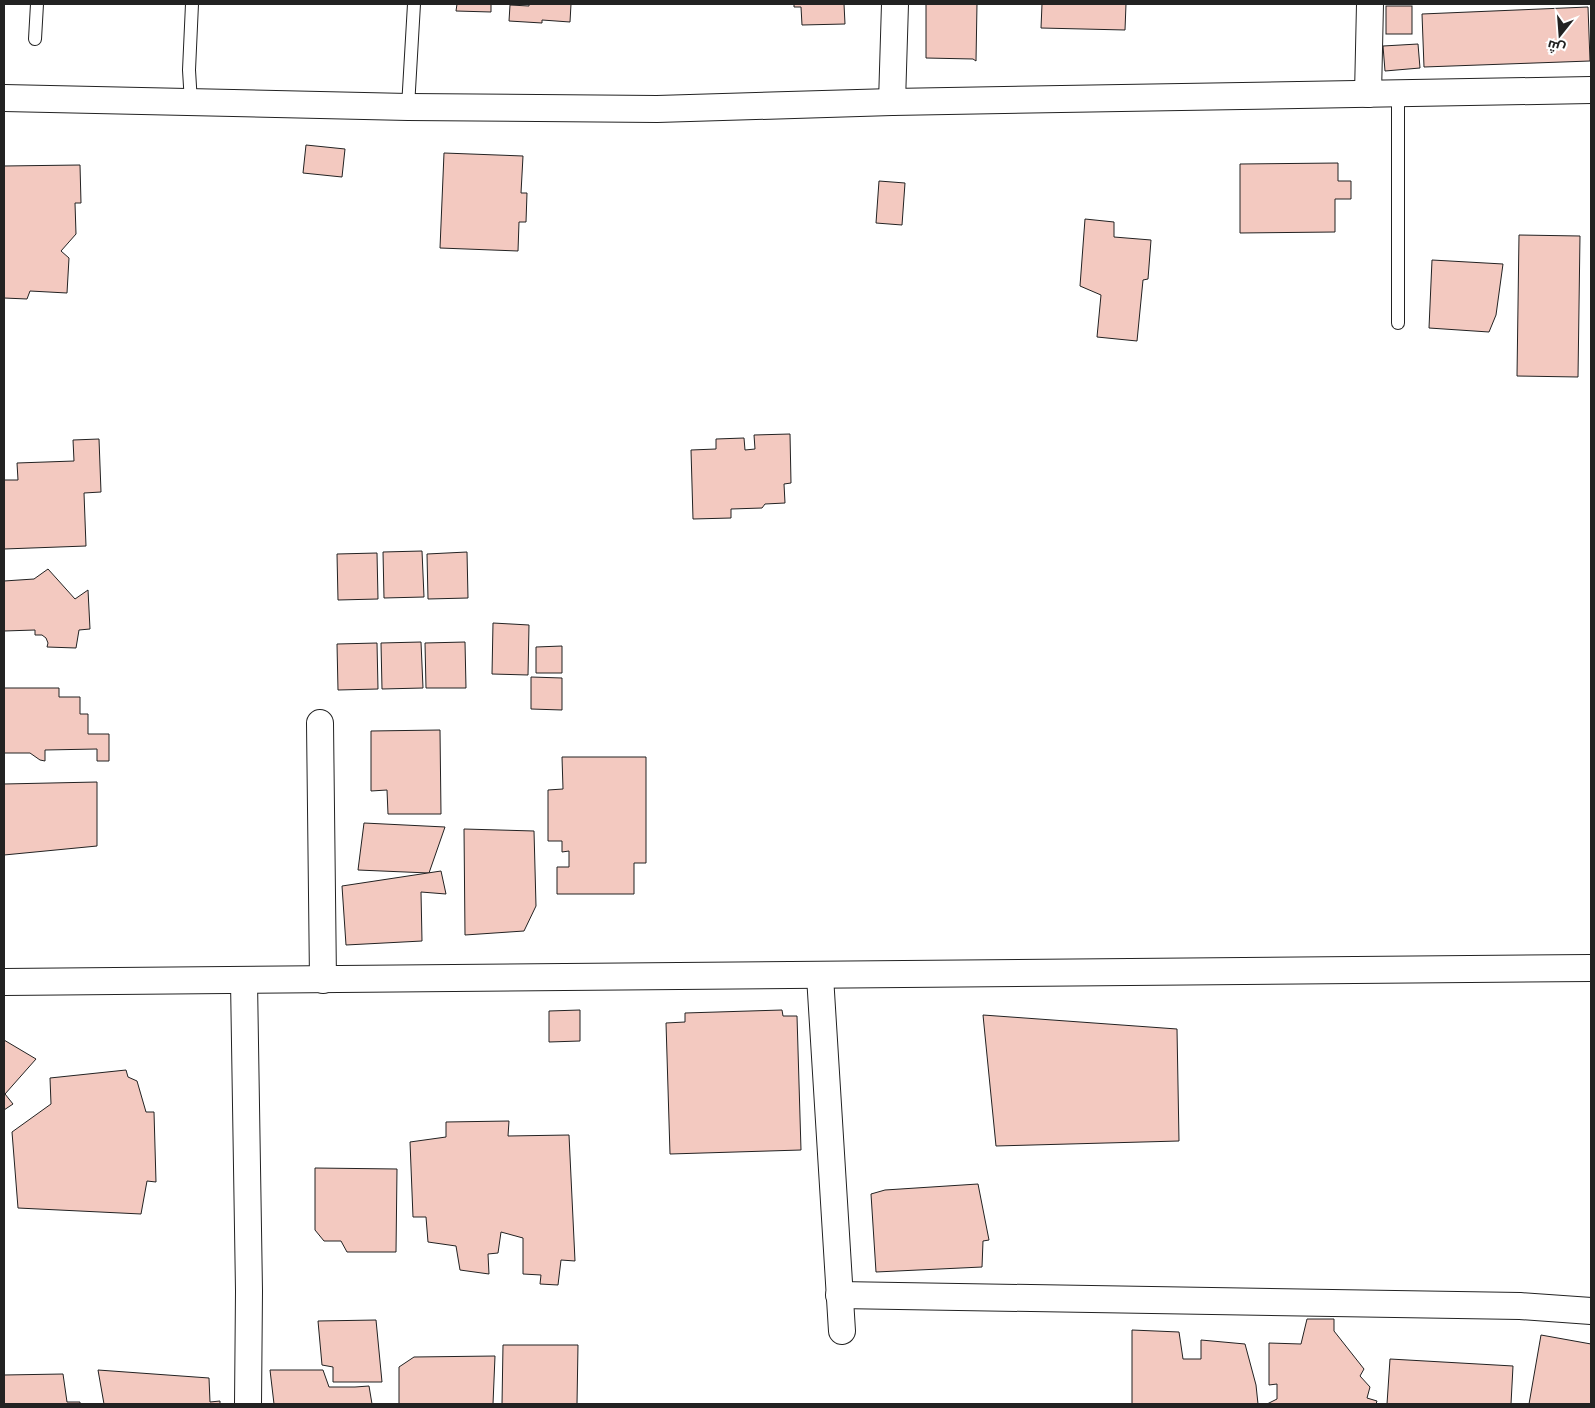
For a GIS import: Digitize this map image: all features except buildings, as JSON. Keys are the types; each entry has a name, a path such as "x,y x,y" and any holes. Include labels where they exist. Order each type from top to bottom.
{"street":[{"path":"892,102 895,4"},
{"path":"1368,94 1370,4"},
{"path":"4,98 408,107 657,108 1591,90"},
{"path":"320,723 323,980"},
{"path":"4,982 1591,968"},
{"path":"820,976 842,1331"},
{"path":"244,981 249,1291 248,1404"},
{"path":"839,1295 1510,1306 1591,1311"}],"lane":[{"path":"35,39 37,4"},
{"path":"191,103 189,70 192,4"},
{"path":"408,107 414,4"},
{"path":"1398,93 1398,323"}]}
